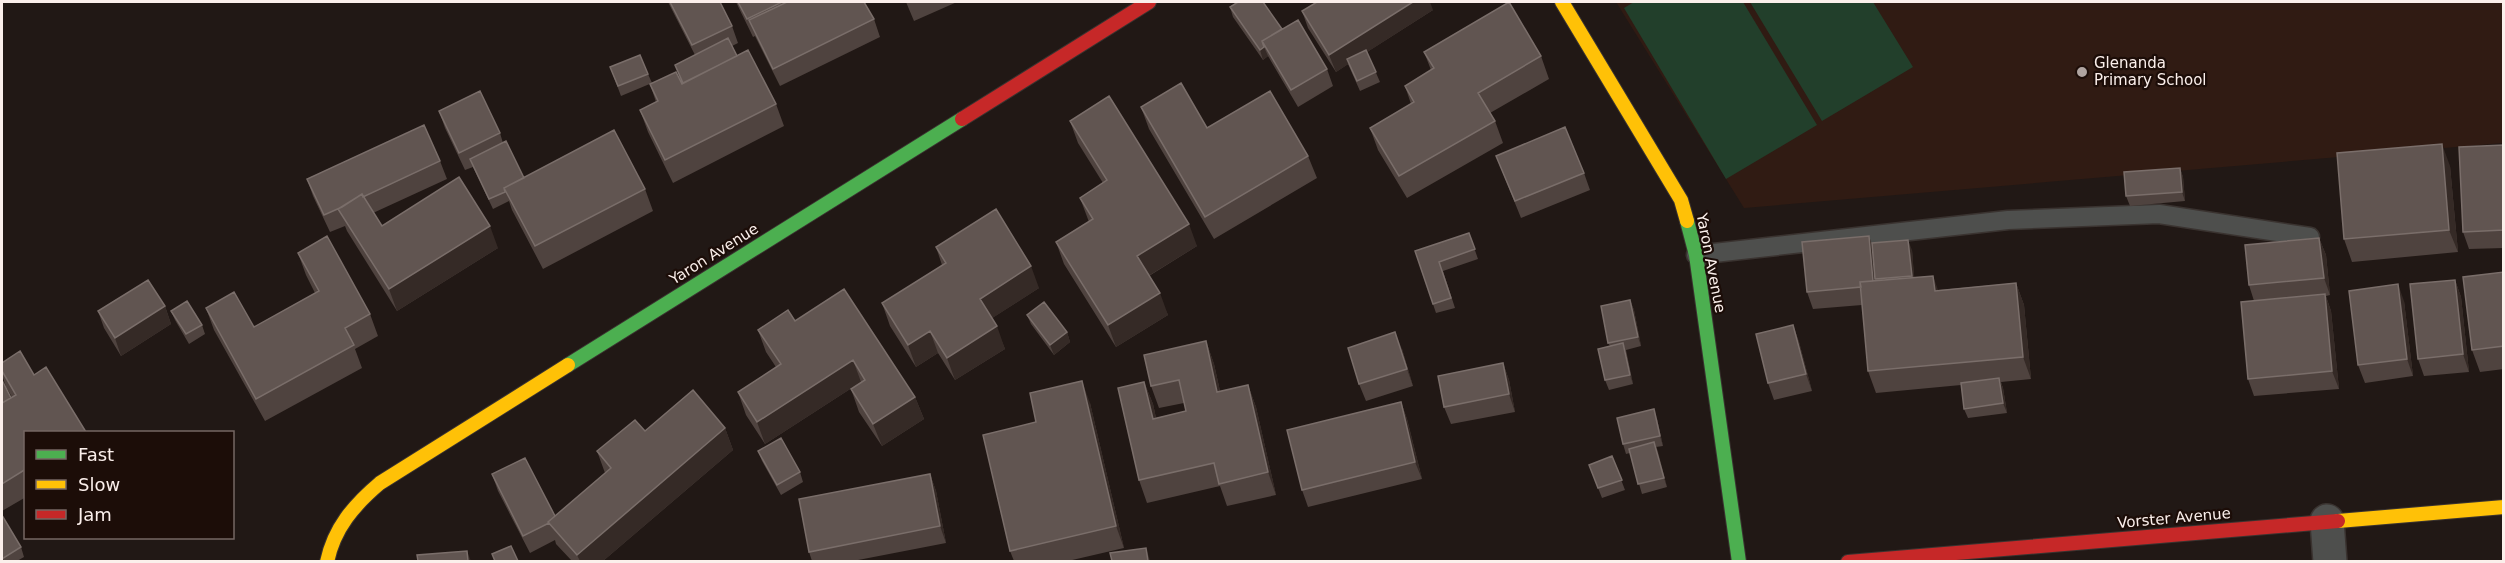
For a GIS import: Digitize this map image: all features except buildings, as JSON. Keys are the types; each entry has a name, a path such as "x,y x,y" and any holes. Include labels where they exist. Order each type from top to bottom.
{"street":[{"name":"Yaron Avenue","path":"327,561 328,551 340,524 356,503 380,483 1149,2"},
{"name":"Yaron Avenue","path":"1562,2 1681,200 1696,255 1739,561"},
{"name":"Vorster Avenue","path":"1848,561 2504,507"},
{"path":"2327,522 2330,561"}],"lane":[{"path":"1696,255 2008,220 2158,214 2310,237"}],"shaded area":[{"name":"Glenanda Primary School","path":"1616,2 2503,2 2503,143 1744,208"}],"green space":[{"path":"1634,2 1743,2 1817,125 1726,179 1624,8"},
{"path":"1750,2 1873,2 1913,67 1822,121"}],"traffic: fast":[{"path":"568,365 962,119"},
{"path":"1687,221 1696,255 1739,562"}],"traffic: slow":[{"path":"1562,2 1681,200 1687,221"},
{"path":"327,562 335,538 346,518 380,483 568,365"},
{"path":"2338,521 2504,507"}],"traffic: jam":[{"path":"962,119 1149,2"},
{"path":"1848,562 2338,521"}],"place":[{"name":"Glenanda Primary School","path":"2082,72"}]}
